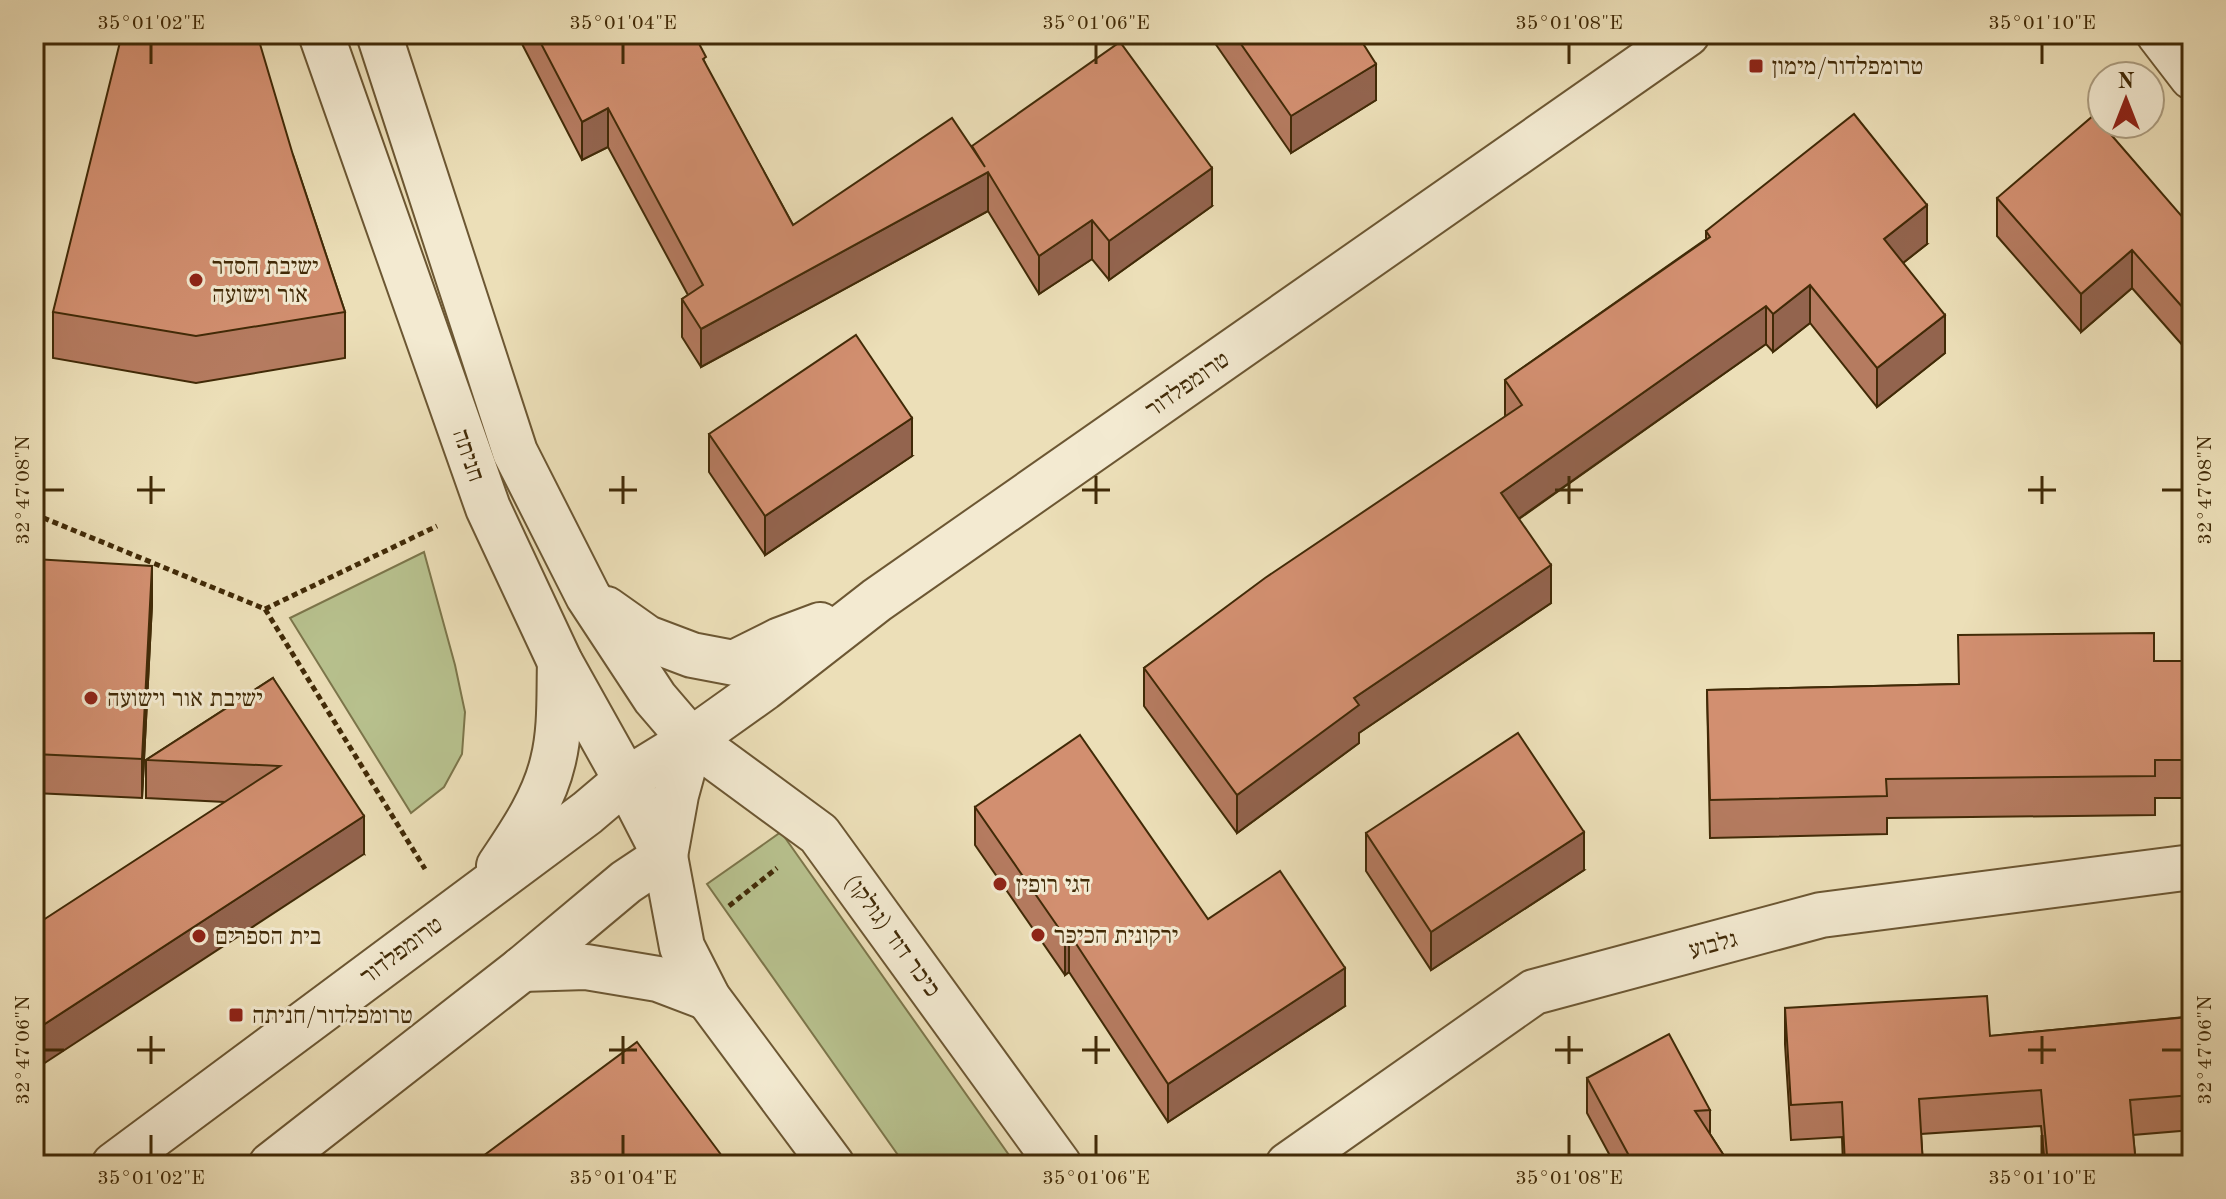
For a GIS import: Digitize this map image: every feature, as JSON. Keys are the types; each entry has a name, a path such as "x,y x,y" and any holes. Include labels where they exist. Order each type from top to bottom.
{"street":[{"name":"חניתה","path":"321,34 488,508 560,662 665,856"},
{"name":"חניתה","path":"379,34 515,452 588,596 655,698 691,740"},
{"name":"טרומפלדור","path":"114,1165 587,813 626,780 691,740 877,600 1687,34"},
{"path":"2159,34 2192,77"},
{"path":"588,596 647,638 692,655 734,663 780,640 877,600"},
{"path":"482,891 526,828 545,788 554,759 560,662"},
{"path":"691,740 676,795 665,856 682,947 708,998 832,1165"},
{"name":"כיכר דוד (גולקו)","path":"691,740 819,834 1059,1165"},
{"path":"271,1165 522,969 626,882 665,856"},
{"name":"גלבוע","path":"1288,1165 1534,992 1821,915 2192,867"},
{"path":"522,969 586,967 658,979 708,998"}],"path":[{"path":"34,514 265,609 427,872"},
{"path":"265,609 443,524"},
{"path":"725,910 784,863"}],"green space":[{"path":"424,552 465,712 462,754 444,787 411,813 290,618"},
{"path":"781,832 1016,1165 905,1165 707,884"}],"building":[{"name":"ישיבת הסדר אור וישועה","path":"122,34 257,34 345,312 196,336 53,312"},
{"path":"536,34 694,34 706,57 703,59 793,225 952,118 985,167 972,146 1120,42 1212,168 1109,241 1092,220 1039,256 988,172 701,329 682,299 703,285 608,108 582,122"},
{"path":"1234,34 1357,34 1376,64 1291,116"},
{"path":"1854,114 1927,205 1884,239 1945,315 1877,368 1810,285 1773,314 1766,306 1501,493 1551,565 1354,698 1359,705 1237,795 1144,668 1265,578 1522,405 1505,380 1710,237 1706,231"},
{"path":"2086,122 2086,140 2116,140 2192,228 2192,318 2132,250 2081,294 1997,198"},
{"path":"856,335 912,418 765,516 709,434"},
{"name":"ישיבת אור וישועה","path":"34,559 152,566 142,759 34,754"},
{"path":"2154,633 2154,661 2192,661 2192,760 2155,760 2155,776 1886,779 1887,796 1710,800 1707,690 1959,684 1958,635"},
{"path":"273,678 364,816 34,1031 34,926 280,766 146,760"},
{"path":"1518,733 1584,832 1431,932 1366,833"},
{"path":"1080,735 1208,919 1280,871 1345,968 1168,1084 1069,933 1065,937 975,807"},
{"path":"2192,954 2192,1095 2130,1100 2136,1165 2048,1165 2041,1090 1919,1099 1923,1165 1845,1165 1842,1102 1791,1105 1785,1008 1987,996 1990,1036 2188,1017 2183,955"},
{"path":"1669,1034 1710,1110 1695,1111 1730,1165 1634,1165 1587,1078"},
{"path":"637,1042 722,1156 711,1165 471,1165"}],"place":[{"name":"טרומפלדור/מימון","path":"1756,66"},
{"name":"ישיבת הסדר אור וישועה","path":"196,280"},
{"name":"ישיבת אור וישועה","path":"91,698"},
{"name":"דגי רופין","path":"1000,884"},
{"name":"ירקונית הכיכר","path":"1038,935"},
{"name":"בית הספרים","path":"199,936"},
{"name":"טרומפלדור/חניתה","path":"236,1015"}]}
